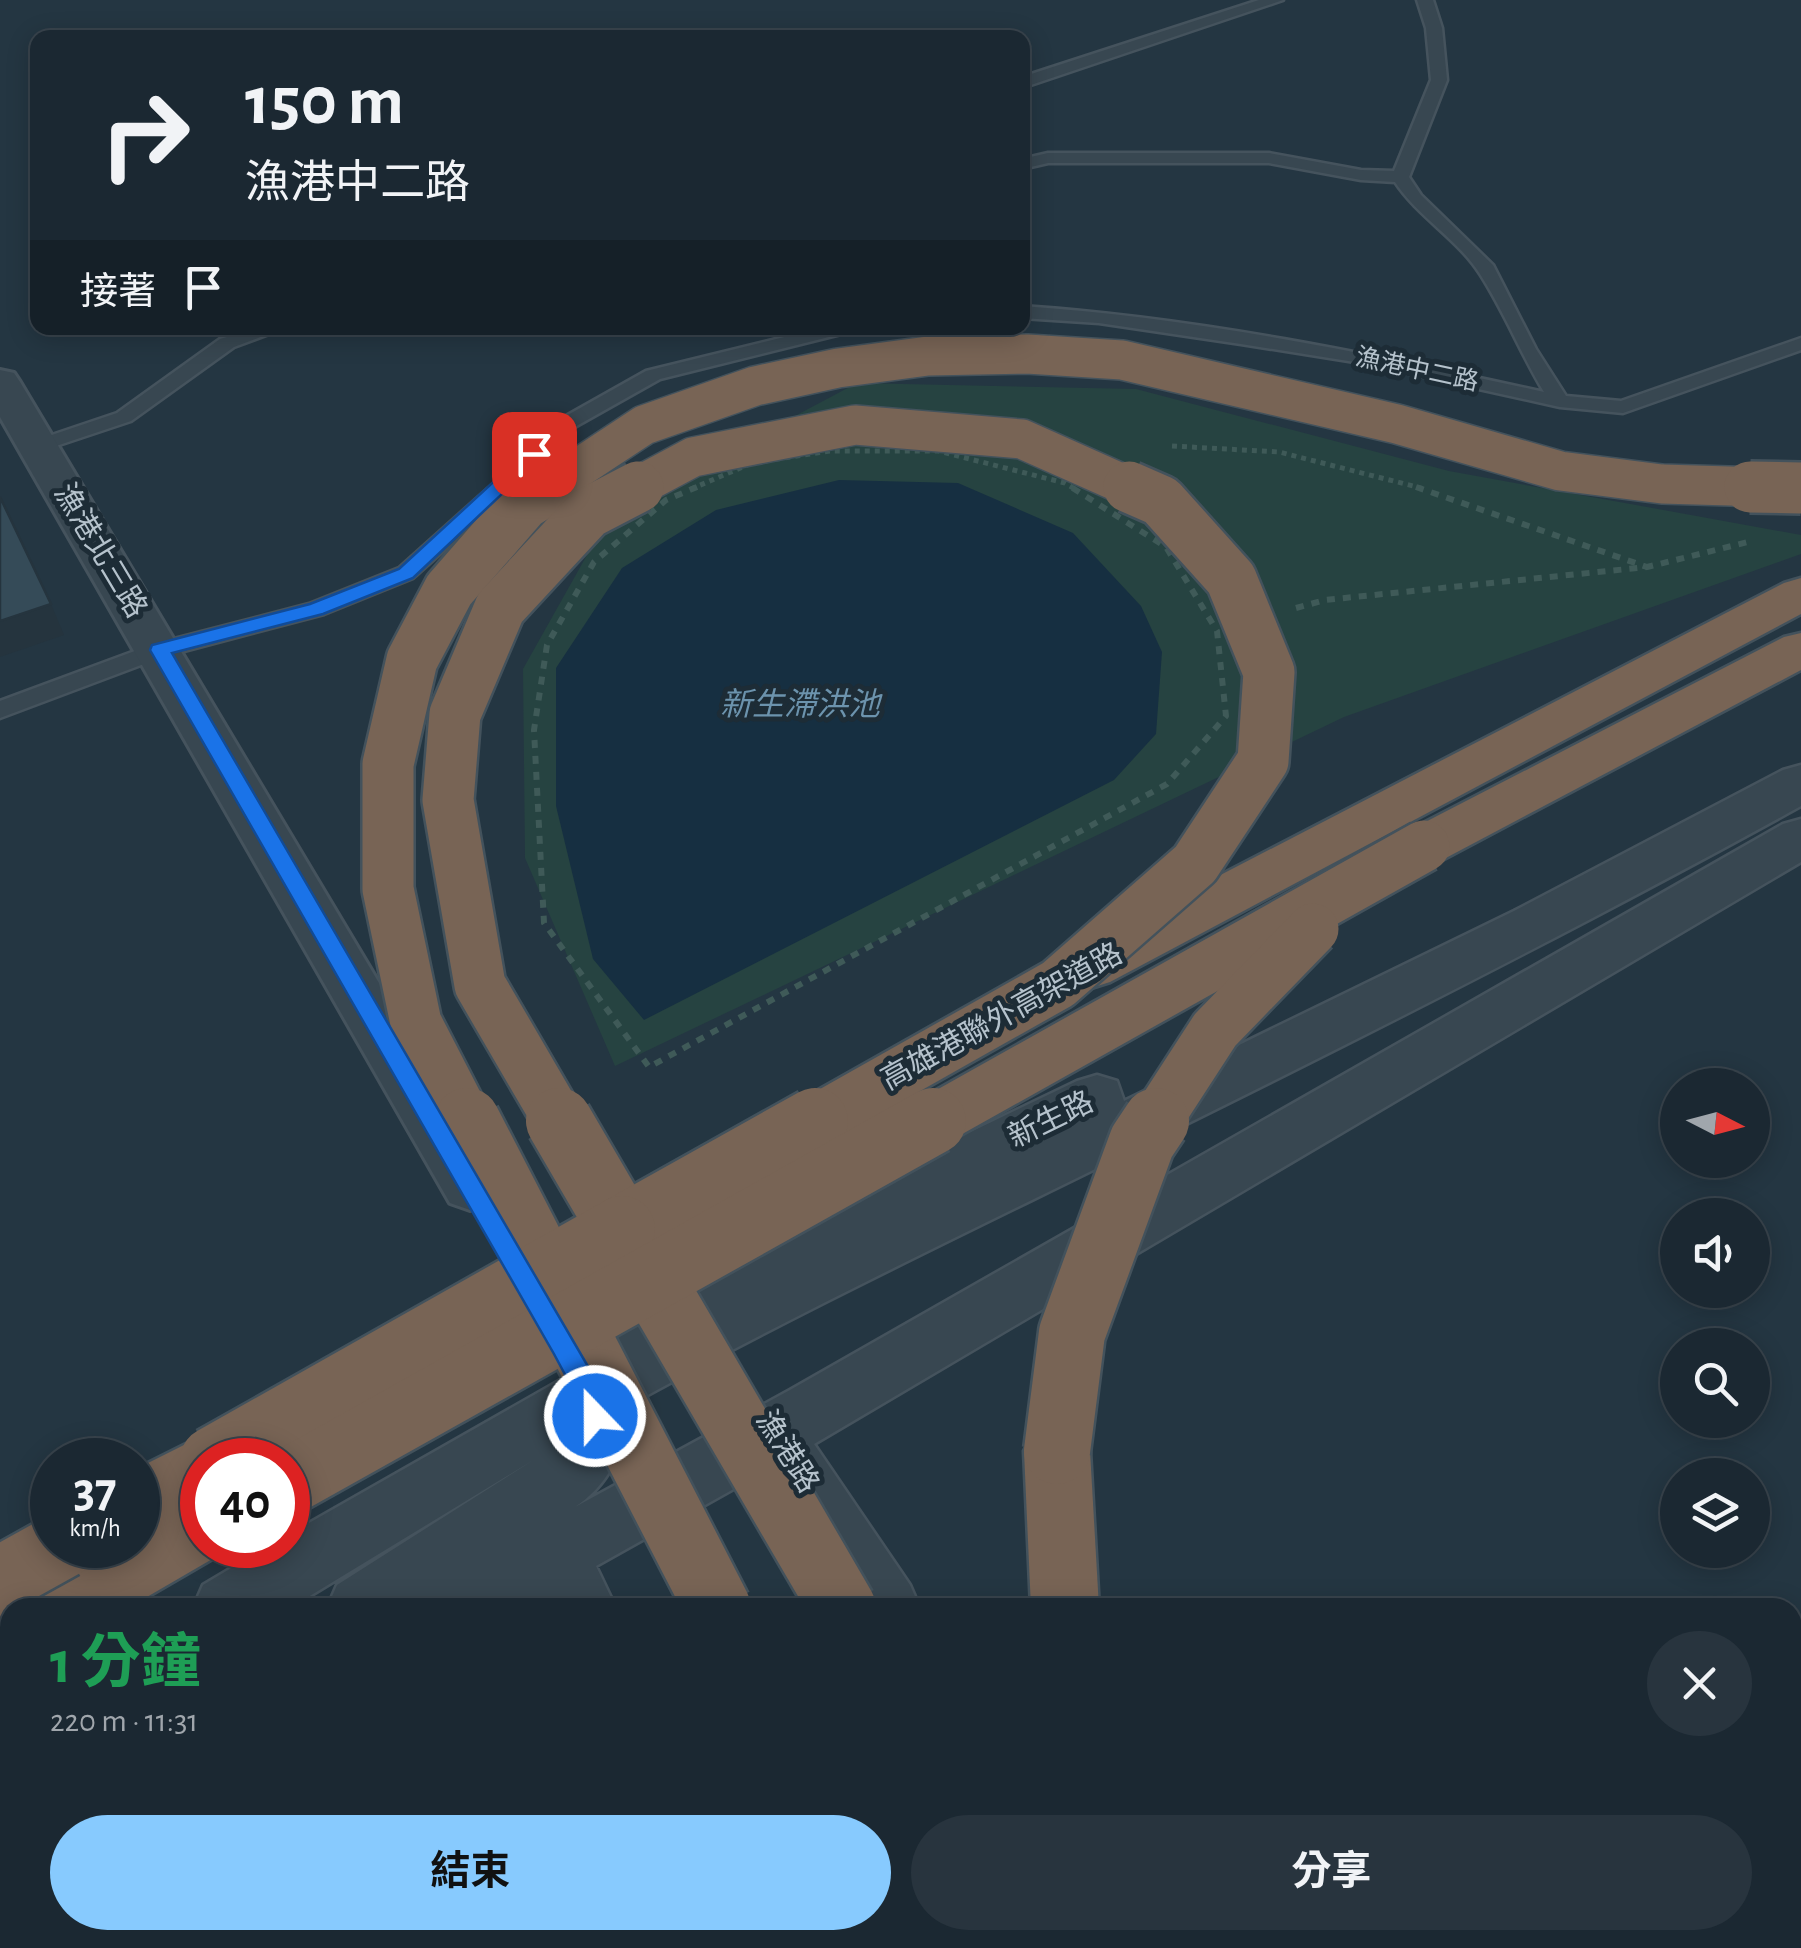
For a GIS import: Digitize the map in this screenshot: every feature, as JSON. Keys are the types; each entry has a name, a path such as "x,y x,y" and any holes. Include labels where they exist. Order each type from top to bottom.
{"highway":[{"path":"713,1598 416,1023 388,889 388,764 412,660 449,590 524,504 644,425 754,386 838,368 928,356 1027,354 1122,360 1397,424 1560,470 1662,484 1801,488"},
{"path":"837,1598 480,985 448,800 455,714 500,608 588,514 693,456 855,425 1022,439 1161,501 1231,580 1269,672 1263,761 1195,864 1058,984"},
{"name":"高雄港聯外高架道路","path":"253,1438 1058,984 1801,594"},
{"name":"高雄港聯外高架道路","path":"310,1470 1424,846 1801,649"},
{"path":"1065,1598 1056,1451 1072,1333 1142,1142 1215,1030 1311,930 1424,846"},
{"path":"81,1598 180,1542"},
{"path":"0,1579 30,1563"}],"street":[{"name":"漁港北三路","path":"0,382 160,650 576,1370"},
{"name":"新生路","path":"703,1312 1614,848 1801,744"},
{"name":"新生路","path":"310,1452 576,1370 1641,872 1801,783"},
{"path":"782,1445 1801,838"},
{"path":"482,1598 553,1571 1801,875"},
{"name":"漁港路","path":"703,1312 880,1598"},
{"name":"新生路","path":"244,1598 496,1447 576,1370"},
{"path":"553,1571 574,1471 585,1456 595,1416 576,1370"},
{"path":"496,1447 553,1571"},
{"path":"0,1579 30,1566"},
{"path":"413,1598 553,1571"}],"lane":[{"path":"1030,80 1275,0"},
{"path":"1400,177 1438,80 1434,28 1426,0"},
{"path":"1030,162 1048,158 1269,158 1400,177"},
{"path":"1400,177 1415,199 1487,269 1526,349 1560,401"},
{"name":"漁港中二路","path":"1030,313 1146,323 1361,357 1560,401 1623,407 1801,344"},
{"path":"38,446 124,417 228,343 254,335"},
{"path":"0,710 160,650 316,609 406,574 510,480 557,429 653,375 814,335"}],"path":[{"path":"1163,445 1279,452 1408,484 1648,567"},
{"path":"994,462 1064,484 1166,546 1218,631 1226,716 1167,784 649,1067 544,924 534,730 547,645 594,562 666,500 752,463 830,451 938,450 994,462 1012,460"},
{"path":"1290,610 1325,600 1648,567 1769,536"}],"green space":[{"path":"857,383 1136,389 1449,471 1801,535 1801,554 1344,717 615,1066 525,858 523,669 610,514"}],"water":[{"name":"新生滯洪池","path":"839,480 958,483 1073,533 1141,606 1162,652 1156,734 1114,780 644,1020 593,959 556,806 556,668 622,568 716,510"}],"building":[{"path":"0,497 51,604 0,621"}],"route":[{"path":"534,454 406,574 316,609 160,650 563,1346 590,1395 595,1416"}]}
